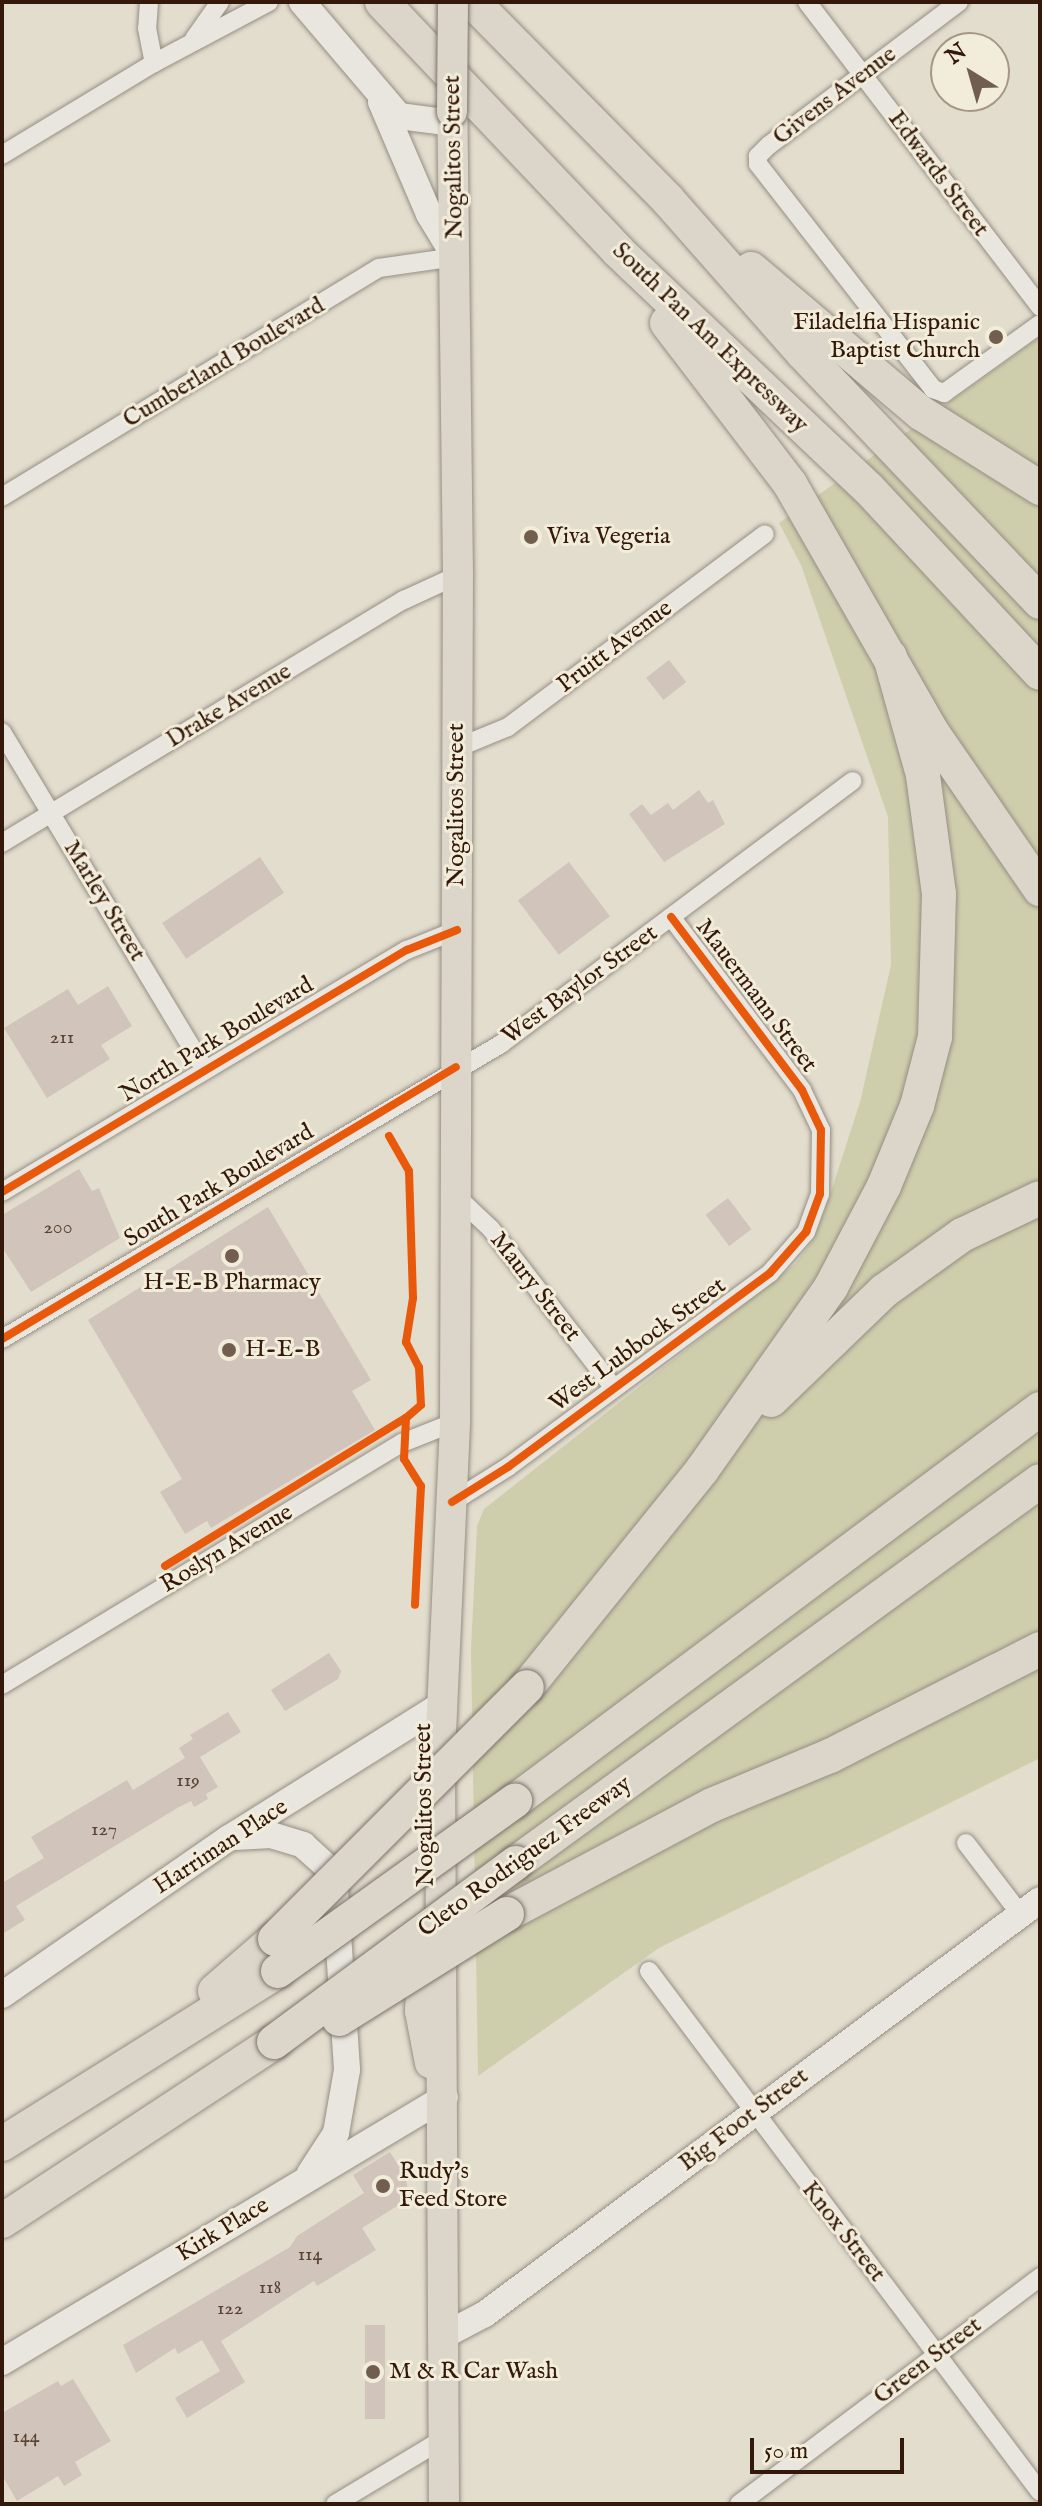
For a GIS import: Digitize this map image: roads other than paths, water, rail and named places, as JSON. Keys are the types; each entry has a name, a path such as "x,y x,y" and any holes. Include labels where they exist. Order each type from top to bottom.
{"highway":[{"name":"South Pan Am Expressway","path":"382,2 618,251 869,489 1040,673"},
{"path":"473,2 668,200 802,352 1040,602"},
{"path":"668,200 921,413 1035,484"},
{"path":"618,251 643,295 790,484 976,802 1040,889"},
{"path":"277,1955 527,1687 702,1470 831,1287 895,1159 917,1106 935,1037 937,857 923,775 890,657"},
{"path":"702,1470 884,1291 962,1235 1040,1198"},
{"path":"2,2144 115,2076 277,1955 515,1801 1040,1409"},
{"name":"Cleto Rodriguez Freeway","path":"272,2051 516,1863 1040,1481"},
{"path":"9,2217 272,2051 507,1914 712,1805 830,1756 1040,1649"}],"main road":[{"path":"302,2 399,116 452,118"},
{"name":"Nogalitos Street","path":"444,2504 445,2097 430,2067 420,2011 433,1709 431,1647 448,1608 455,1422 452,1192 456,1067 458,575 453,2"},
{"path":"378,95 429,214 455,257"},
{"name":"Harriman Place","path":"2,1995 229,1838 433,1709"},
{"path":"229,1838 271,1835 303,1845 334,1873 347,2070 343,2109 324,2154 303,2182"},
{"name":"Big Foot Street","path":"445,2335 485,2314 1030,1908"},
{"name":"Kirk Place","path":"2,2362 445,2097"}],"street":[{"path":"149,2 147,28 154,63"},
{"path":"190,45 220,2"},
{"path":"2,155 154,63 269,2"},
{"name":"Edwards Street","path":"807,2 1040,307"},
{"name":"Givens Avenue","path":"959,2 758,156 758,164 919,376 944,393 1040,324"},
{"name":"Cumberland Boulevard","path":"2,497 379,268 455,257"},
{"name":"Pruitt Avenue","path":"457,748 508,727 765,534"},
{"name":"Drake Avenue","path":"2,843 404,600 458,575"},
{"name":"Marley Street","path":"2,732 205,1070"},
{"name":"West Baylor Street","path":"456,1067 501,1044 853,781"},
{"name":"Mauermann Street","path":"671,917 802,1090 821,1130 820,1194"},
{"name":"North Park Boulevard","path":"2,1192 407,950 457,930"},
{"name":"South Park Boulevard","path":"2,1339 456,1067"},
{"name":"Maury Street","path":"452,1192 491,1229 613,1387"},
{"name":"West Lubbock Street","path":"452,1502 508,1467 770,1273 806,1232 820,1194"},
{"name":"Roslyn Avenue","path":"2,1685 402,1443 455,1422"},
{"path":"966,1843 1030,1908"},
{"name":"Knox Street","path":"649,1971 752,2113 1040,2492"},
{"name":"Green Street","path":"739,2504 1040,2277"},
{"path":"335,2504 445,2438"}],"place":[{"name":"Filadelfia Hispanic Baptist Church","path":"996,337"},
{"name":"Viva Vegeria","path":"531,537"},
{"name":"H-E-B Pharmacy","path":"232,1256"},
{"name":"H-E-B","path":"229,1350"},
{"name":"Rudy's Feed Store","path":"383,2186"},
{"name":"M & R Car Wash","path":"373,2372"}]}
